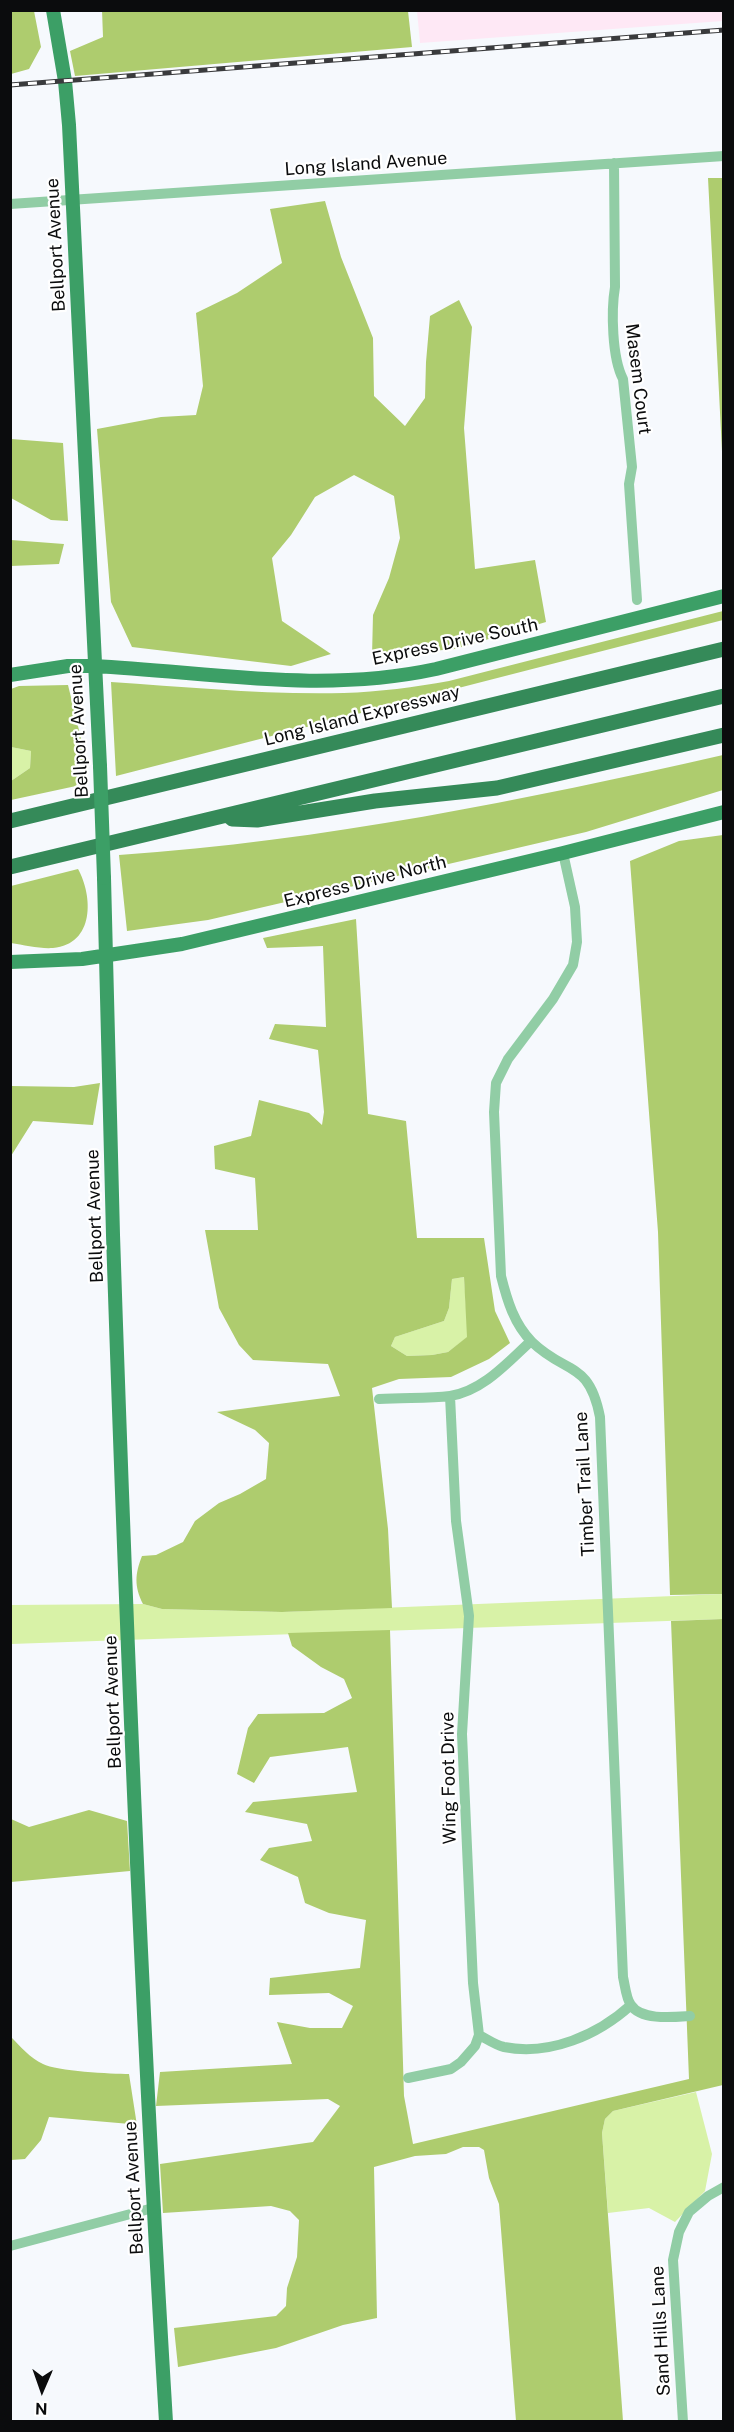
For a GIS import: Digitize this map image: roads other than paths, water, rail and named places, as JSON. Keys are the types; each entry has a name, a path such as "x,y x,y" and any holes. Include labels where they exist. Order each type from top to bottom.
{"highway":[{"name":"Long Island Expressway","path":"10,821 723,649"},
{"path":"10,867 723,696"},
{"path":"214,818 257,820 375,801 496,788 723,735"}],"main road":[{"name":"Bellport Avenue","path":"53,10 65,81 99,766 107,956 113,1233 153,2208 166,2421"},
{"name":"Express Drive South","path":"10,675 68,666 94,666 310,682 392,678 723,596"},
{"name":"Express Drive North","path":"10,962 107,956 219,936 723,812"}],"street":[{"name":"Long Island Avenue","path":"10,204 723,156"},
{"name":"Masem Court","path":"614,163 615,287 612,301 617,368 623,379 632,467 629,484 637,600"},
{"name":"Timber Trail Lane","path":"563,853 575,907 578,942 573,965 553,999 508,1059 496,1083 494,1102 501,1276 507,1303 516,1320 531,1341 587,1380 596,1396 600,1417 621,1950 623,1977 631,2005"},
{"path":"379,1399 450,1396 464,1393 492,1377 531,1341"},
{"name":"Wing Foot Drive","path":"450,1396 456,1521 469,1617 462,1734 473,1983 479,2035"},
{"path":"408,2078 451,2068 462,2062 475,2046 479,2035 504,2047 533,2048 578,2039 601,2029 631,2005 639,2011 658,2018 690,2016"},
{"name":"Sand Hills Lane","path":"683,2421 673,2260 679,2232 689,2212 723,2187"},
{"path":"10,2246 153,2208"}],"railway":[{"path":"10,85 724,30"}]}
